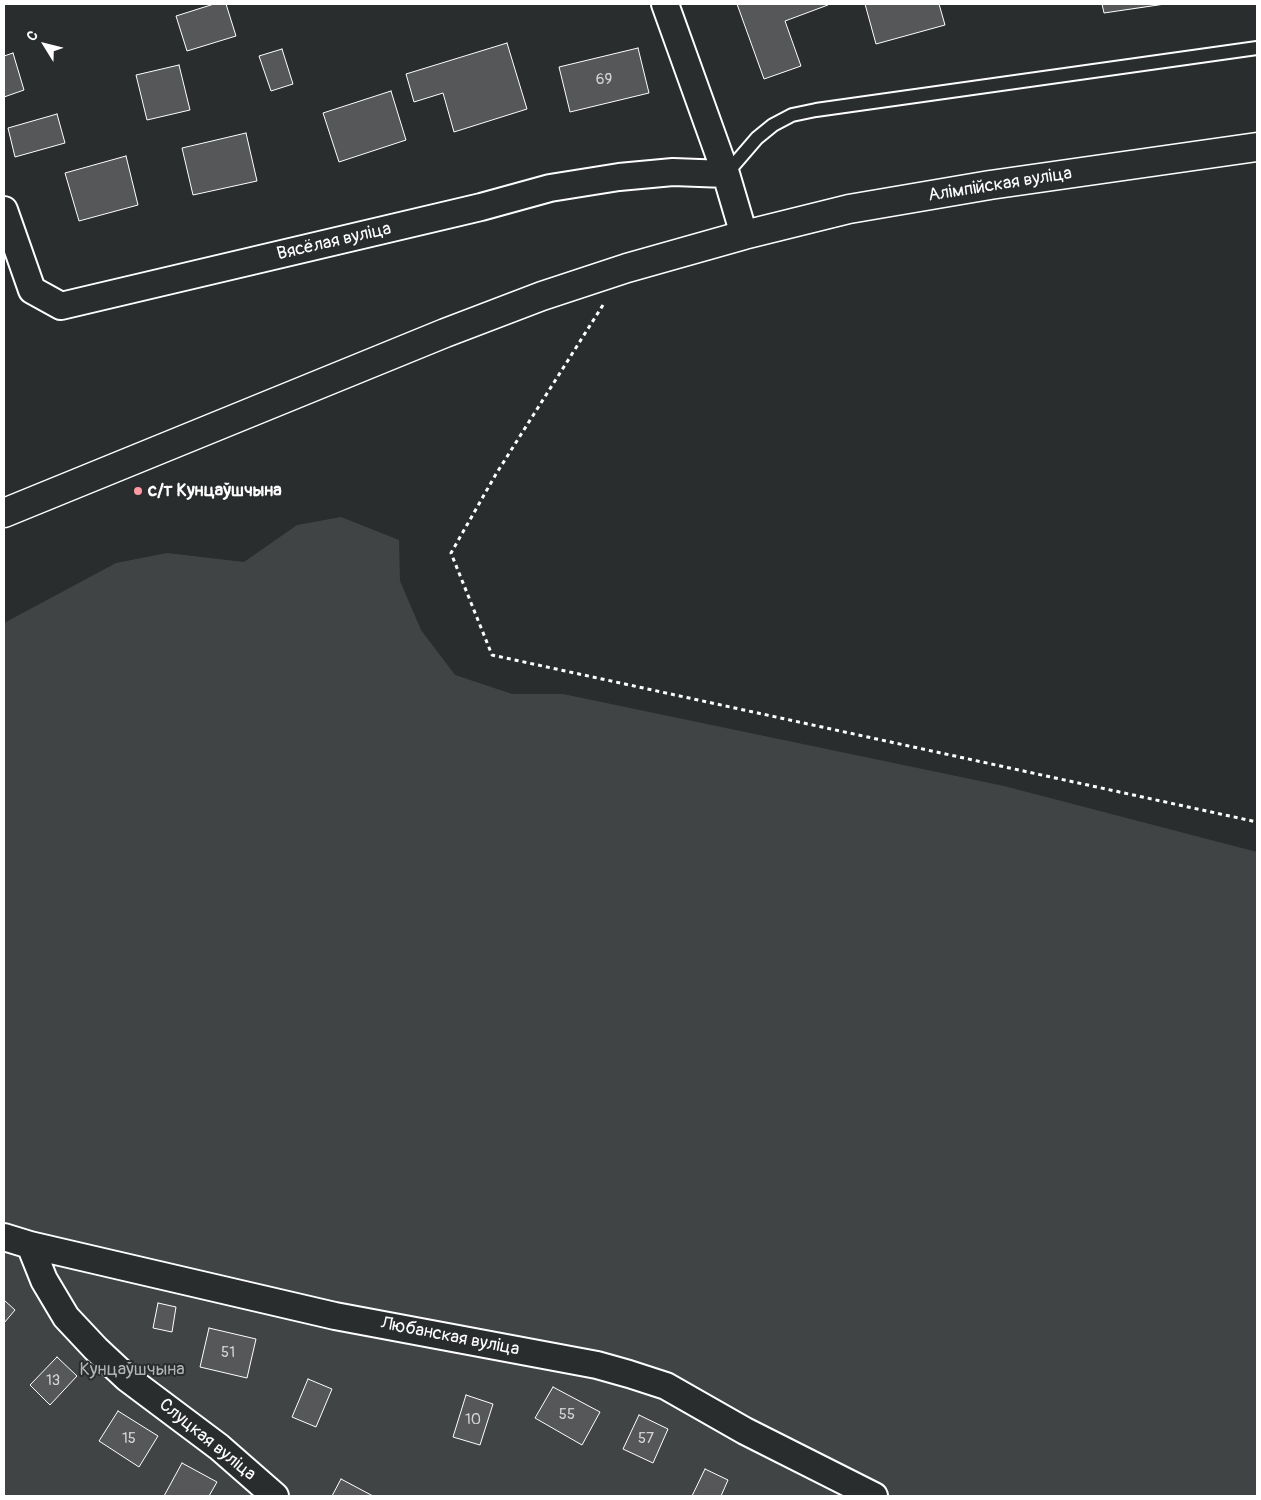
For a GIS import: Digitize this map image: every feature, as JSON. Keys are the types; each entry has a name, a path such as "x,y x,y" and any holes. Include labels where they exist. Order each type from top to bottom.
{"street":[{"path":"665,4 726,174 744,235"},
{"name":"Алімпійская вуліца","path":"4,513 445,333 542,296 627,268 744,235 849,209 990,185 1257,147"},
{"name":"Вясёлая вуліца","path":"4,210 32,290 61,306 481,207 550,188 619,177 673,172 726,174"},
{"name":"Любанская вуліца","path":"4,1237 30,1245 336,1316 598,1365 629,1374 666,1386 745,1431 874,1496"},
{"name":"Слуцкая вуліца","path":"30,1245 44,1280 66,1317 96,1349 127,1378 219,1447 275,1496"}],"lane":[{"path":"726,174 756,138 792,114 1257,48"}],"path":[{"path":"627,268 496,474 451,554 492,655 1257,822"}],"green space":[{"name":"Кунцаўшчына","path":"341,517 399,540 400,581 421,630 455,675 512,694 563,694 1004,786 1257,852 1257,1496 4,1496 4,623 116,563 167,553 244,562 297,525"}],"building":[{"path":"214,4 226,4 236,36 187,51 176,16"},
{"path":"737,4 828,5 785,21 801,66 764,79"},
{"path":"865,4 939,4 945,25 876,44"},
{"path":"1102,4 1165,4 1104,13"},
{"path":"507,43 527,109 454,132 443,93 414,102 406,74"},
{"path":"638,48 649,93 570,112 559,67"},
{"path":"282,49 293,84 271,91 259,56"},
{"path":"13,53 24,90 4,97 4,56"},
{"path":"179,65 190,110 147,120 136,75"},
{"path":"391,91 406,140 339,162 323,113"},
{"path":"57,114 65,143 15,157 8,128"},
{"path":"246,133 257,181 193,195 182,148"},
{"path":"126,156 138,205 79,221 65,173"},
{"path":"4,1300 15,1310 4,1323"},
{"path":"158,1303 176,1307 172,1332 153,1328"},
{"path":"209,1328 256,1339 247,1378 200,1367"},
{"path":"57,1357 77,1376 50,1405 30,1385"},
{"path":"308,1379 332,1389 316,1427 292,1417"},
{"path":"553,1387 600,1412 582,1445 535,1418"},
{"path":"466,1395 493,1404 480,1445 453,1437"},
{"path":"118,1411 158,1436 139,1467 99,1441"},
{"path":"639,1415 668,1429 653,1463 623,1449"},
{"path":"182,1463 217,1482 209,1496 164,1496"},
{"path":"705,1469 728,1480 721,1496 692,1496"},
{"path":"341,1479 373,1496 332,1496"}],"place":[{"name":"с/т Кунцаўшчына","path":"138,491"}]}
